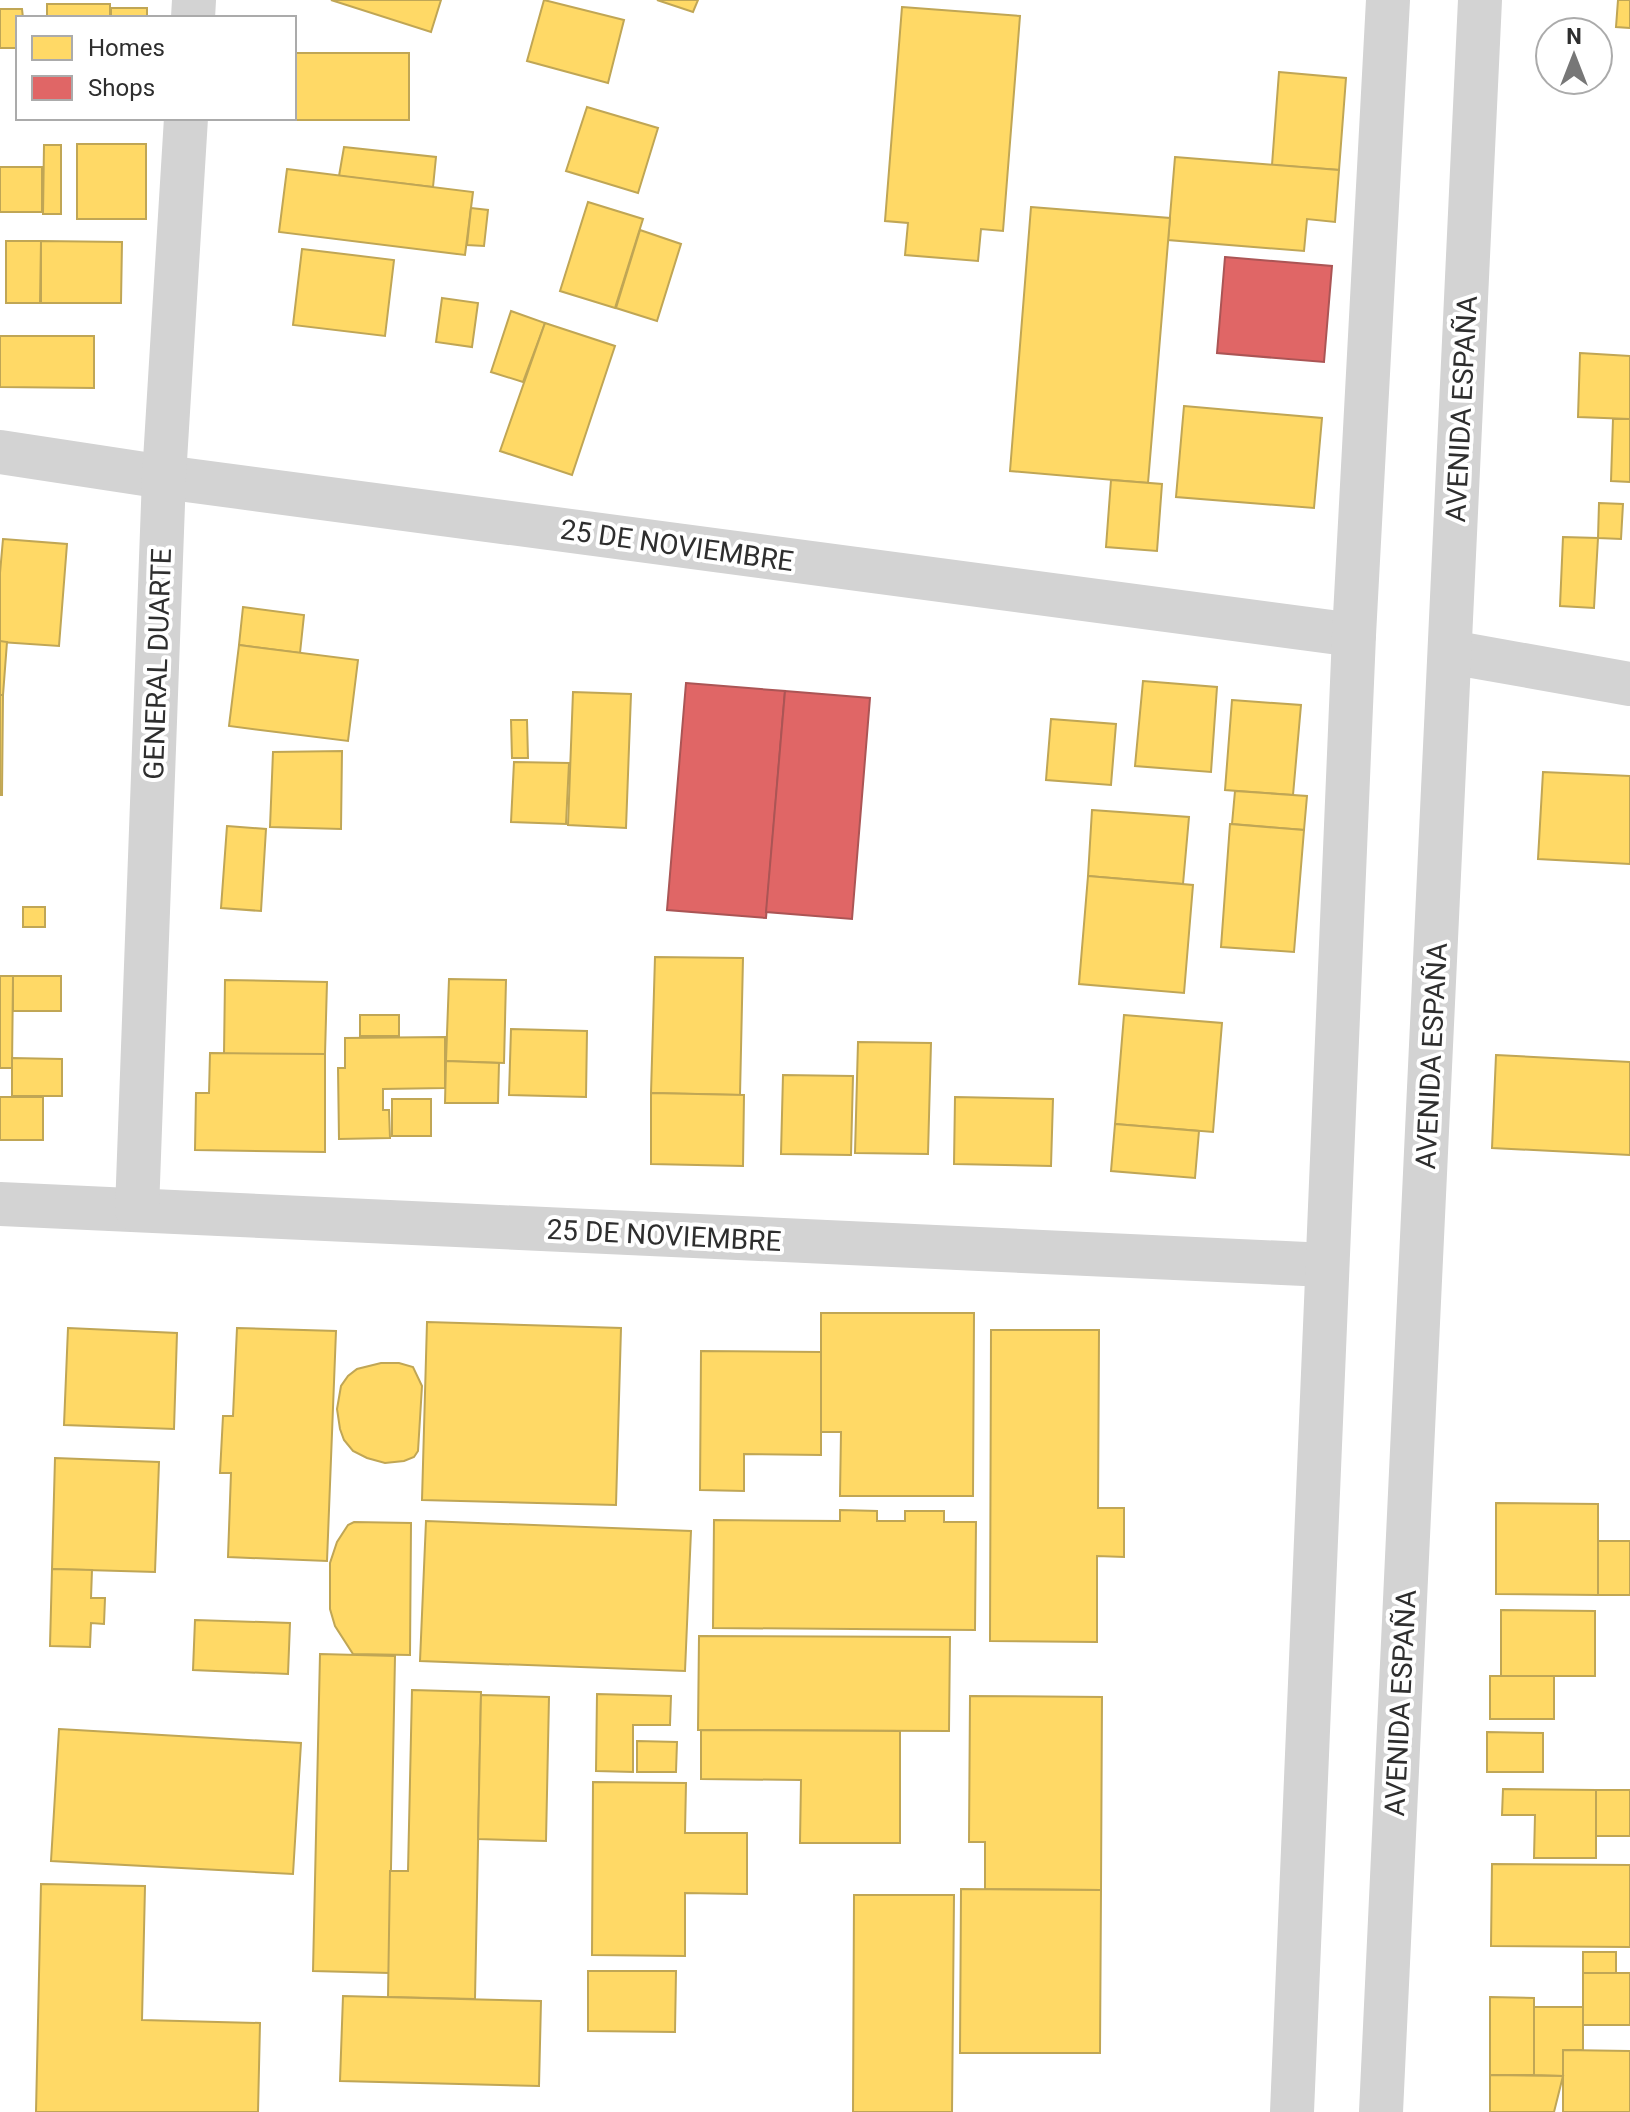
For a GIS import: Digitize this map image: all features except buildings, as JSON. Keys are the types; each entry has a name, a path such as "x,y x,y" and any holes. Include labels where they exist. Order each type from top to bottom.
{"street":[{"path":"1292,2112 1354,635 1388,0"},
{"name":"AVENIDA ESPAÑA","path":"1381,2112 1480,0"},
{"name":"GENERAL DUARTE","path":"137,1210 164,477 186,120"},
{"name":"25 DE NOVIEMBRE","path":"0,452 164,477 1354,635"},
{"path":"1450,652 1630,684"},
{"name":"25 DE NOVIEMBRE","path":"0,1204 1327,1265"}]}
